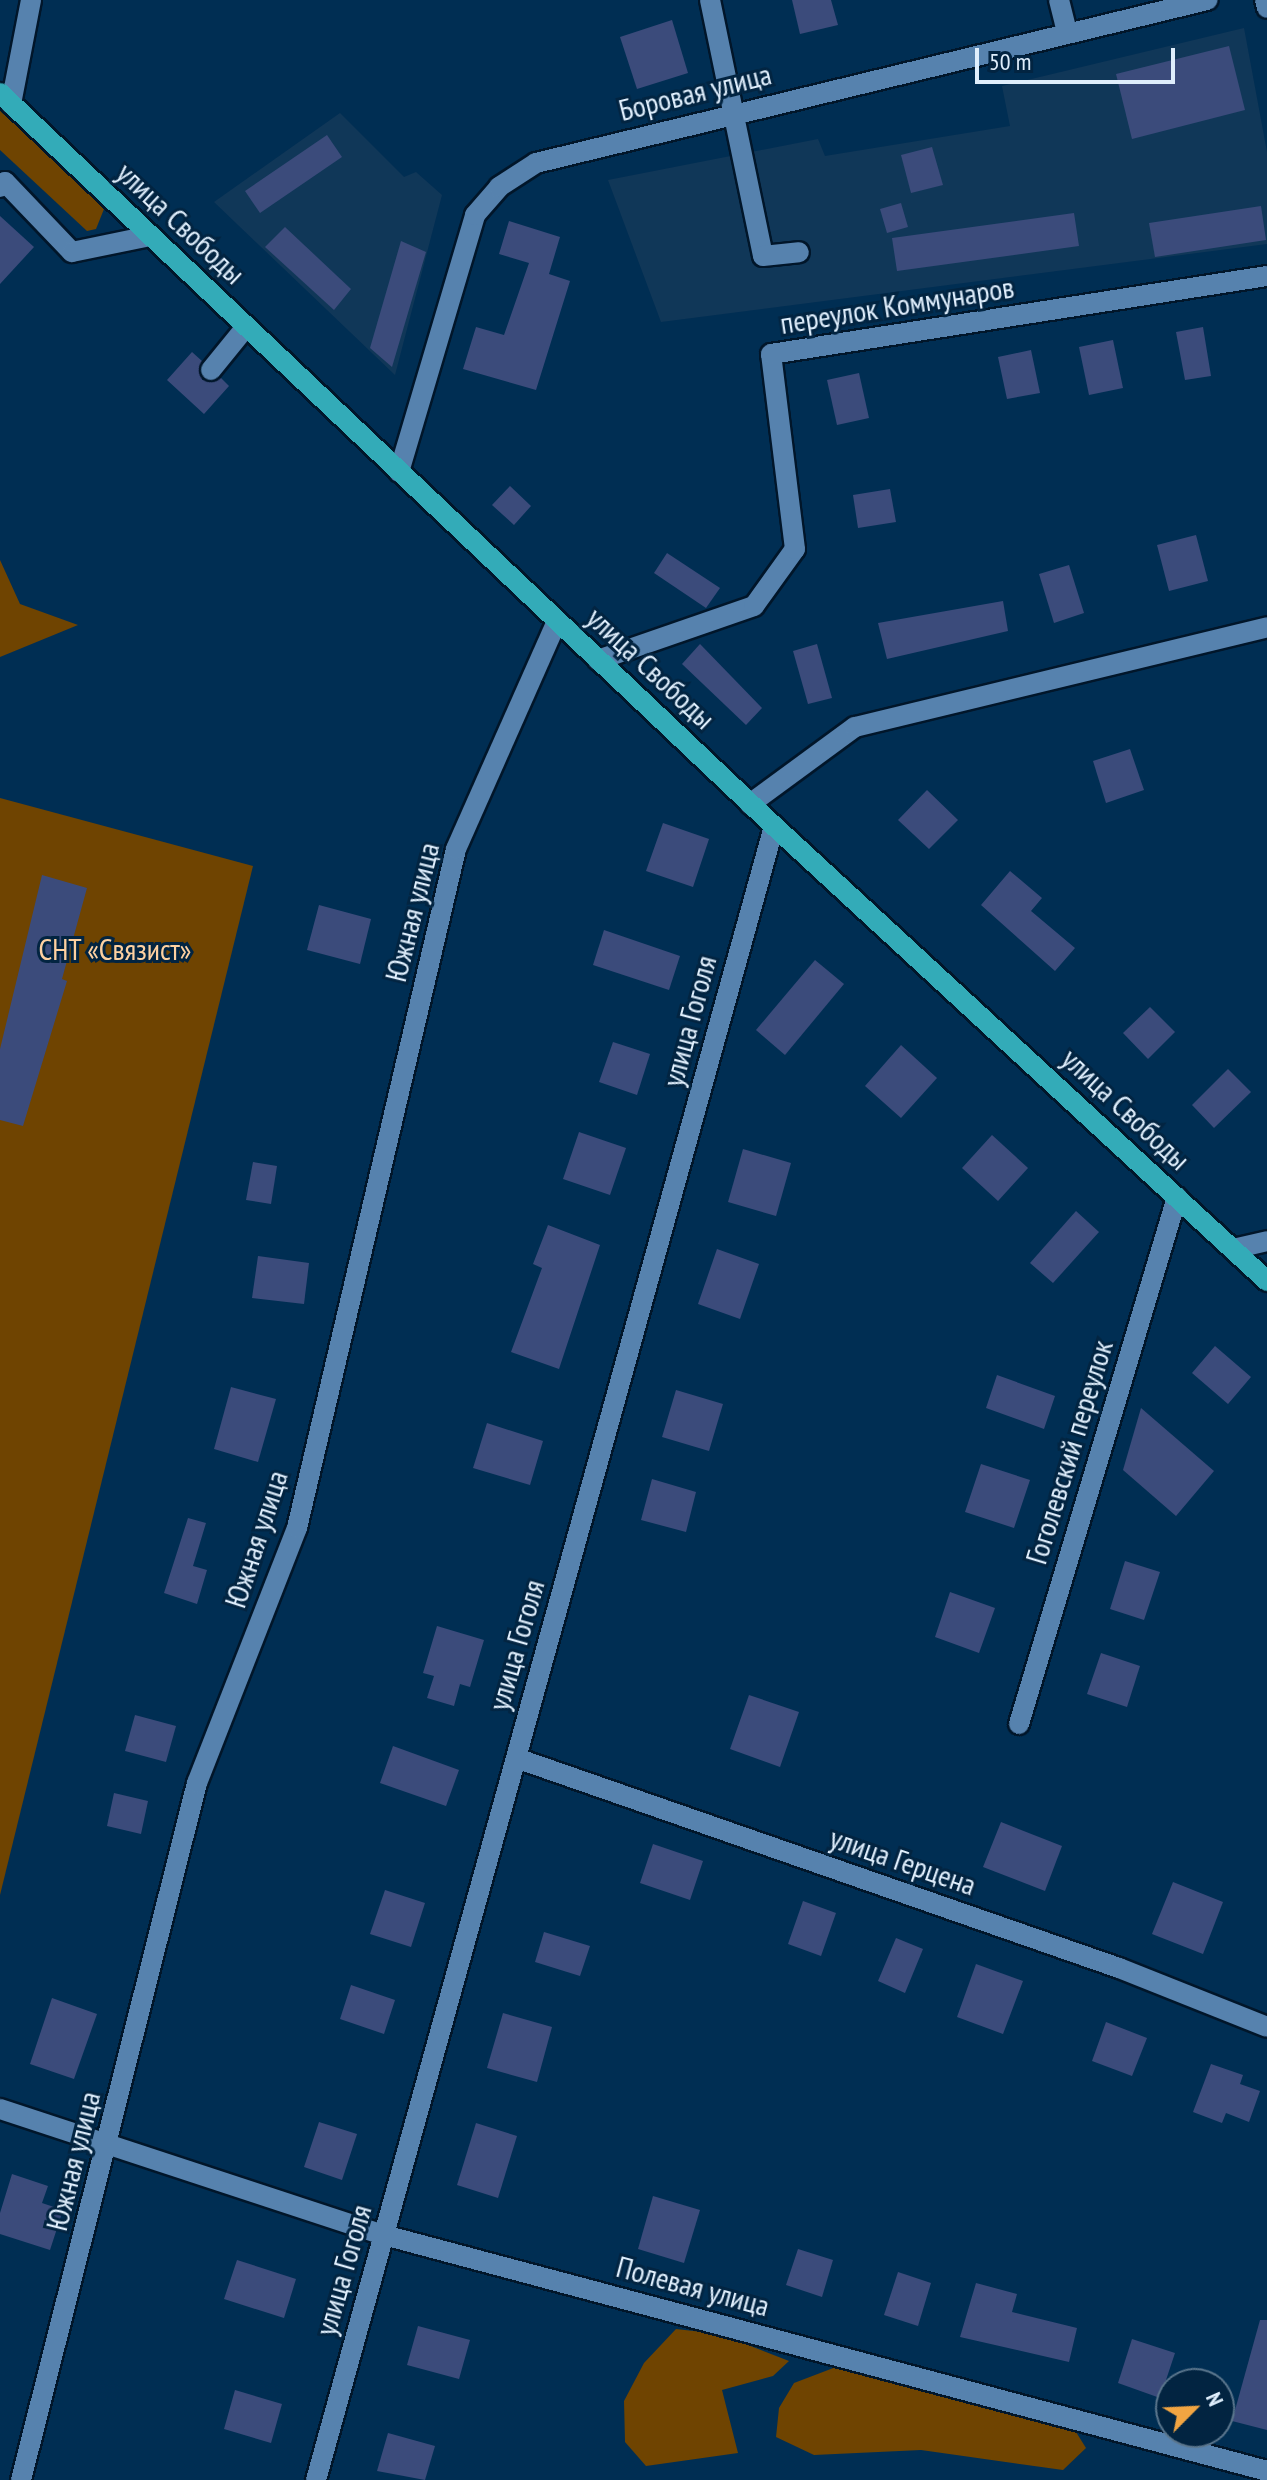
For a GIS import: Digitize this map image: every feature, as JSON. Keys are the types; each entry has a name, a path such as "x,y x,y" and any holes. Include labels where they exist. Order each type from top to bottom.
{"main road":[{"name":"улица Свободы","path":"5,99 750,804 1267,1281"}],"street":[{"path":"5,99 31,0"},
{"path":"710,0 736,112 763,256 799,252"},
{"path":"1059,0 1067,32"},
{"name":"Боровая улица","path":"399,472 475,215 499,187 536,163 1207,0"},
{"path":"1265,0 1267,8"},
{"path":"0,187 5,182 72,252 150,236"},
{"name":"переулок Коммунаров","path":"598,660 754,606 795,549 771,354 1267,276"},
{"path":"211,370 246,327"},
{"name":"Южная улица","path":"21,2480 109,2142 197,1783 297,1528 456,849 557,621"},
{"path":"750,804 855,727 1267,627"},
{"name":"улица Гоголя","path":"316,2480 774,826"},
{"name":"Гоголевский переулок","path":"1019,1724 1177,1197"},
{"path":"1233,1249 1267,1241"},
{"name":"улица Герцена","path":"516,1758 1104,1962 1267,2027"},
{"name":"Полевая улица","path":"0,2109 109,2142 384,2235 1267,2471"}],"shaded area":[{"path":"1244,28 1267,152 1267,244 661,322 608,180 818,139 825,156 1010,126 1002,86"},
{"path":"340,113 404,177 416,172 442,195 395,375 214,202"}],"green space":[{"path":"0,106 106,204 96,229 87,231 0,150"},
{"path":"0,560 20,604 78,625 0,657"},
{"name":"СНТ «Связист»","path":"0,798 253,866 0,1895"},
{"path":"676,2329 720,2334 789,2361 773,2376 722,2390 738,2453 646,2466 625,2442 624,2401 644,2363"},
{"path":"836,2367 1076,2432 1086,2448 1063,2470 921,2450 814,2455 776,2437 779,2408 794,2383"}],"building":[{"path":"792,0 831,0 838,25 800,34"},
{"path":"672,20 688,73 637,89 620,37"},
{"path":"1229,46 1245,110 1132,139 1116,74"},
{"path":"327,135 342,157 260,213 245,191"},
{"path":"932,147 943,185 911,193 901,155"},
{"path":"901,203 908,227 887,233 880,209"},
{"path":"1261,206 1266,240 1155,257 1149,223"},
{"path":"1074,213 1079,246 897,271 892,238"},
{"path":"0,216 34,247 0,284"},
{"path":"509,221 560,237 549,274 570,281 536,390 463,369 476,327 504,335 529,263 499,254"},
{"path":"285,227 351,289 334,310 265,247"},
{"path":"401,241 426,252 392,367 370,348"},
{"path":"1203,327 1211,376 1185,380 1176,332"},
{"path":"1113,340 1123,388 1089,395 1079,347"},
{"path":"1031,350 1040,393 1007,399 998,357"},
{"path":"192,352 202,361 202,380 221,378 229,386 204,414 167,380"},
{"path":"859,373 869,418 837,425 827,380"},
{"path":"510,486 531,506 514,525 492,505"},
{"path":"890,489 896,522 858,528 853,495"},
{"path":"1196,535 1208,581 1169,591 1157,545"},
{"path":"667,553 720,588 706,608 654,573"},
{"path":"1069,565 1084,613 1054,623 1039,574"},
{"path":"1003,601 1008,631 887,659 878,623"},
{"path":"700,644 762,708 746,725 682,664"},
{"path":"817,644 832,698 808,704 793,651"},
{"path":"1130,749 1144,790 1106,803 1093,761"},
{"path":"927,790 958,820 929,849 898,820"},
{"path":"663,823 709,839 693,887 646,871"},
{"path":"1010,871 1042,898 1031,911 1075,948 1055,971 981,905"},
{"path":"42,875 87,888 62,979 67,981 23,1126 0,1120 0,1049"},
{"path":"319,905 371,919 360,964 307,950"},
{"path":"604,930 680,956 669,990 593,965"},
{"path":"815,960 844,984 785,1055 756,1030"},
{"path":"1150,1007 1175,1032 1148,1059 1123,1033"},
{"path":"613,1042 650,1054 637,1095 599,1082"},
{"path":"901,1045 937,1078 901,1118 865,1086"},
{"path":"1228,1069 1251,1092 1214,1128 1192,1105"},
{"path":"579,1132 626,1148 610,1195 563,1179"},
{"path":"992,1135 1028,1168 998,1201 962,1168"},
{"path":"743,1149 791,1163 776,1216 728,1202"},
{"path":"253,1162 277,1166 271,1204 246,1200"},
{"path":"1076,1211 1099,1232 1053,1283 1030,1263"},
{"path":"548,1225 600,1245 559,1369 511,1352 542,1268 533,1264"},
{"path":"717,1249 759,1264 740,1319 698,1304"},
{"path":"258,1256 309,1263 304,1304 252,1298"},
{"path":"1215,1346 1251,1377 1228,1404 1192,1373"},
{"path":"997,1375 1055,1396 1044,1429 986,1408"},
{"path":"231,1387 276,1399 258,1462 214,1449"},
{"path":"676,1390 723,1404 709,1451 662,1437"},
{"path":"1141,1408 1214,1471 1176,1516 1123,1470"},
{"path":"487,1423 543,1441 530,1485 473,1468"},
{"path":"981,1464 1030,1480 1014,1528 965,1512"},
{"path":"652,1479 696,1492 686,1532 641,1520"},
{"path":"188,1518 206,1523 193,1566 207,1570 197,1604 164,1593"},
{"path":"1125,1561 1160,1572 1144,1620 1110,1609"},
{"path":"950,1592 995,1608 979,1653 935,1637"},
{"path":"437,1626 484,1640 470,1687 460,1684 454,1706 427,1698 434,1676 423,1673"},
{"path":"1101,1653 1140,1666 1127,1707 1087,1694"},
{"path":"749,1695 799,1712 780,1767 730,1749"},
{"path":"135,1715 176,1726 166,1762 125,1751"},
{"path":"393,1746 459,1770 446,1806 380,1783"},
{"path":"114,1793 148,1801 141,1834 107,1826"},
{"path":"1001,1822 1062,1846 1045,1891 983,1867"},
{"path":"653,1844 703,1861 690,1900 640,1883"},
{"path":"1173,1882 1223,1902 1203,1954 1152,1934"},
{"path":"385,1890 425,1903 411,1947 370,1934"},
{"path":"803,1901 836,1913 821,1956 788,1944"},
{"path":"544,1932 590,1946 580,1976 535,1962"},
{"path":"896,1938 923,1949 905,1993 878,1981"},
{"path":"976,1964 1023,1981 1003,2034 957,2017"},
{"path":"351,1985 395,2000 384,2034 340,2019"},
{"path":"52,1998 97,2014 74,2079 30,2064"},
{"path":"503,2013 552,2027 537,2082 487,2068"},
{"path":"1106,2022 1147,2038 1132,2076 1092,2061"},
{"path":"1211,2064 1243,2075 1240,2084 1260,2091 1249,2122 1226,2113 1222,2123 1193,2112"},
{"path":"319,2122 357,2134 342,2180 304,2167"},
{"path":"476,2123 517,2136 498,2198 457,2185"},
{"path":"12,2174 48,2186 42,2203 63,2210 50,2250 0,2234 0,2213"},
{"path":"653,2196 700,2210 684,2263 638,2249"},
{"path":"798,2249 833,2260 822,2297 786,2285"},
{"path":"237,2260 296,2279 284,2318 224,2299"},
{"path":"898,2272 931,2283 918,2326 884,2315"},
{"path":"976,2283 1017,2294 1012,2312 1077,2328 1069,2362 960,2337"},
{"path":"1260,2320 1267,2320 1267,2430 1235,2422 1235,2410"},
{"path":"418,2326 470,2340 459,2379 407,2365"},
{"path":"1132,2339 1175,2353 1170,2368 1155,2368 1155,2396 1118,2383"},
{"path":"235,2390 282,2404 271,2443 224,2429"},
{"path":"388,2433 435,2446 425,2480 377,2471"}]}
